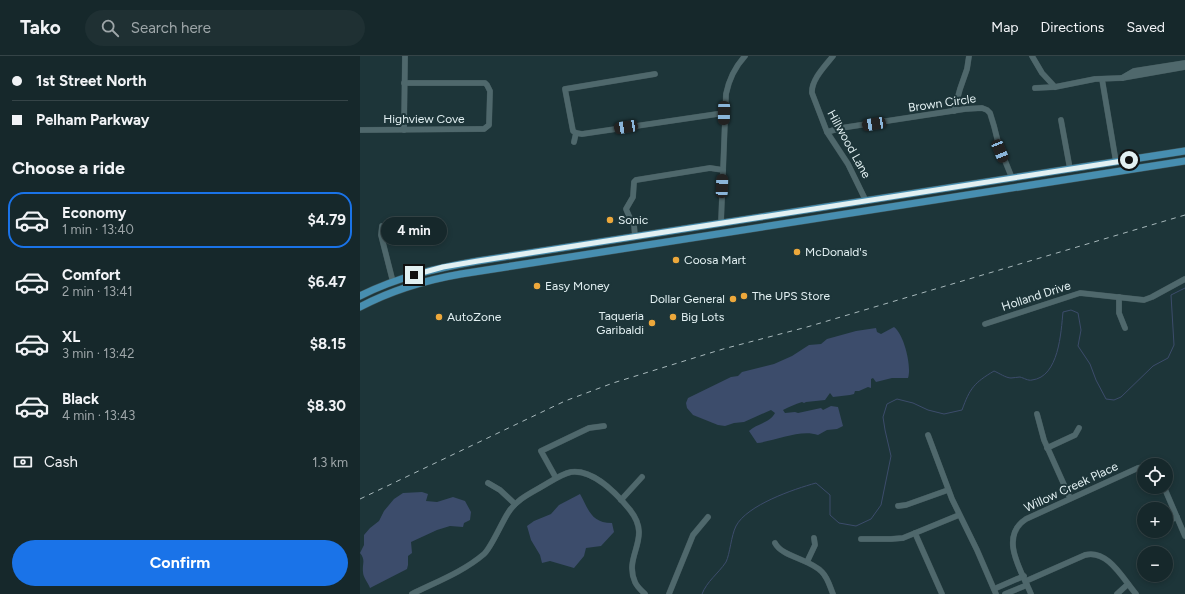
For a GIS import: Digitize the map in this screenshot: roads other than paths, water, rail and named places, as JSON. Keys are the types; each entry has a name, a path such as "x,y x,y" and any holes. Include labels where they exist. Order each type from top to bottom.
{"main road":[{"path":"360,296 392,282 414,275 444,267 489,259 1185,151"},
{"path":"1158,155 1164,164"},
{"path":"360,307 395,291 419,283 446,277 622,248 1185,161"},
{"path":"1116,162 1116,171"},
{"path":"1070,169 1072,178"},
{"path":"1012,178 1013,187"},
{"path":"957,186 958,196"},
{"path":"903,195 904,204"},
{"path":"866,200 869,210"},
{"path":"814,209 816,218"},
{"path":"768,216 770,225"},
{"path":"720,233 721,223"},
{"path":"620,239 622,248"},
{"path":"562,248 563,258"},
{"path":"489,259 492,270"},
{"path":"444,267 446,277"},
{"path":"392,282 395,291"}],"street":[{"path":"404,130 405,56"},
{"path":"721,223 724,113 726,94 729,82 735,69 745,56"},
{"name":"Hillwood Lane","path":"833,56 818,76 812,91 827,132 848,164 866,200"},
{"path":"954,111 967,69 969,56"},
{"path":"1032,56 1042,73 1055,87"},
{"path":"1122,78 1134,71 1185,63"},
{"path":"1035,88 1055,87 1085,80 1122,78 1185,67"},
{"path":"655,74 565,89 571,128 576,133 582,134 724,113"},
{"path":"1102,79 1116,162"},
{"name":"Highview Cove","path":"360,130 489,128 489,83 404,83"},
{"name":"Brown Circle","path":"827,132 841,128 979,108 988,111 993,120 999,146 1012,178"},
{"path":"1061,120 1070,169"},
{"path":"574,142 576,133"},
{"path":"635,237 634,224 626,209 633,197 635,181 710,168 723,170"},
{"path":"382,226 381,235 392,282"},
{"name":"Holland Drive","path":"985,324 1080,293 1139,300 1148,299 1185,279"},
{"path":"1119,297 1119,313 1125,328"},
{"path":"1037,414 1047,448 1070,498"},
{"path":"556,478 541,451 590,428 604,426"},
{"path":"1047,448 1075,435 1079,428"},
{"path":"928,435 948,490 977,550 995,592 1025,581 1085,555 1094,554 1106,558 1136,594"},
{"name":"Willow Creek Place","path":"1031,594 1014,554 1012,545 1014,534 1018,526 1026,519 1137,468"},
{"path":"412,594 456,572 485,553 508,512 515,504 523,497 556,478 571,472 584,473 607,486 634,516 638,524 640,538 633,560 632,573 636,583 645,594"},
{"path":"621,500 642,477"},
{"path":"488,483 500,490 515,504"},
{"path":"898,506 906,505 948,490"},
{"path":"1167,494 1185,536"},
{"path":"861,539 899,538 959,515"},
{"path":"669,594 693,535 708,517"},
{"path":"1173,519 1177,518"},
{"path":"915,533 942,594"},
{"path":"807,562 814,545 814,538"},
{"path":"775,542 779,549 815,566 823,573 833,594"},
{"path":"1005,594 1025,581"},
{"path":"1117,594 1128,584"}],"water":[{"path":"894,327 898,331 904,343 909,366 908,378 892,378 876,382 873,378 871,379 871,388 868,387 855,391 854,394 850,395 833,397 830,393 825,400 802,402 783,410 785,413 798,413 821,408 823,410 831,406 838,407 843,426 837,429 827,430 818,435 804,433 796,434 757,443 749,431 770,419 775,413 771,410 744,422 725,426 718,425 693,415 687,408 686,403 688,398 731,377 738,376 742,372 774,364 792,356 809,345 821,344 827,339 856,331 876,328 877,332 881,334"},
{"path":"422,492 428,494 426,501 437,502 453,497 465,501 471,512 470,520 464,523 463,527 450,526 437,530 411,542 412,553 408,556 407,569 370,588 363,574 363,560 360,553 364,545 364,535 379,521 384,511 394,499 403,493"},
{"path":"580,494 595,518 599,521 612,523 614,532 601,546 586,548 584,556 574,568 550,561 542,563 540,555 531,540 527,526 534,521 551,514 559,505"}],"waterway":[{"path":"702,594 704,589 726,562 736,526 750,511 772,499 816,483 830,495 830,515 839,523 856,526 871,519 881,505 891,456 883,417 887,404 897,399 944,414 962,410 970,391 977,383 994,371 1009,378 1020,377 1030,380 1041,377 1048,371 1057,352 1063,312 1071,310 1078,313 1081,330 1078,346 1090,364 1106,399 1114,400 1121,397 1153,366 1168,358 1174,345 1171,295 1185,288"}],"railway":[{"path":"360,499 565,401 613,383 723,349 807,327 1185,215"}],"place":[{"name":"Sonic","path":"610,220"},
{"name":"McDonald's","path":"797,252"},
{"name":"Coosa Mart","path":"676,260"},
{"name":"Easy Money","path":"537,286"},
{"name":"The UPS Store","path":"744,296"},
{"name":"Dollar General","path":"733,299"},
{"name":"AutoZone","path":"439,317"},
{"name":"Big Lots","path":"673,317"},
{"name":"Taqueria Garibaldi","path":"652,323"}]}
